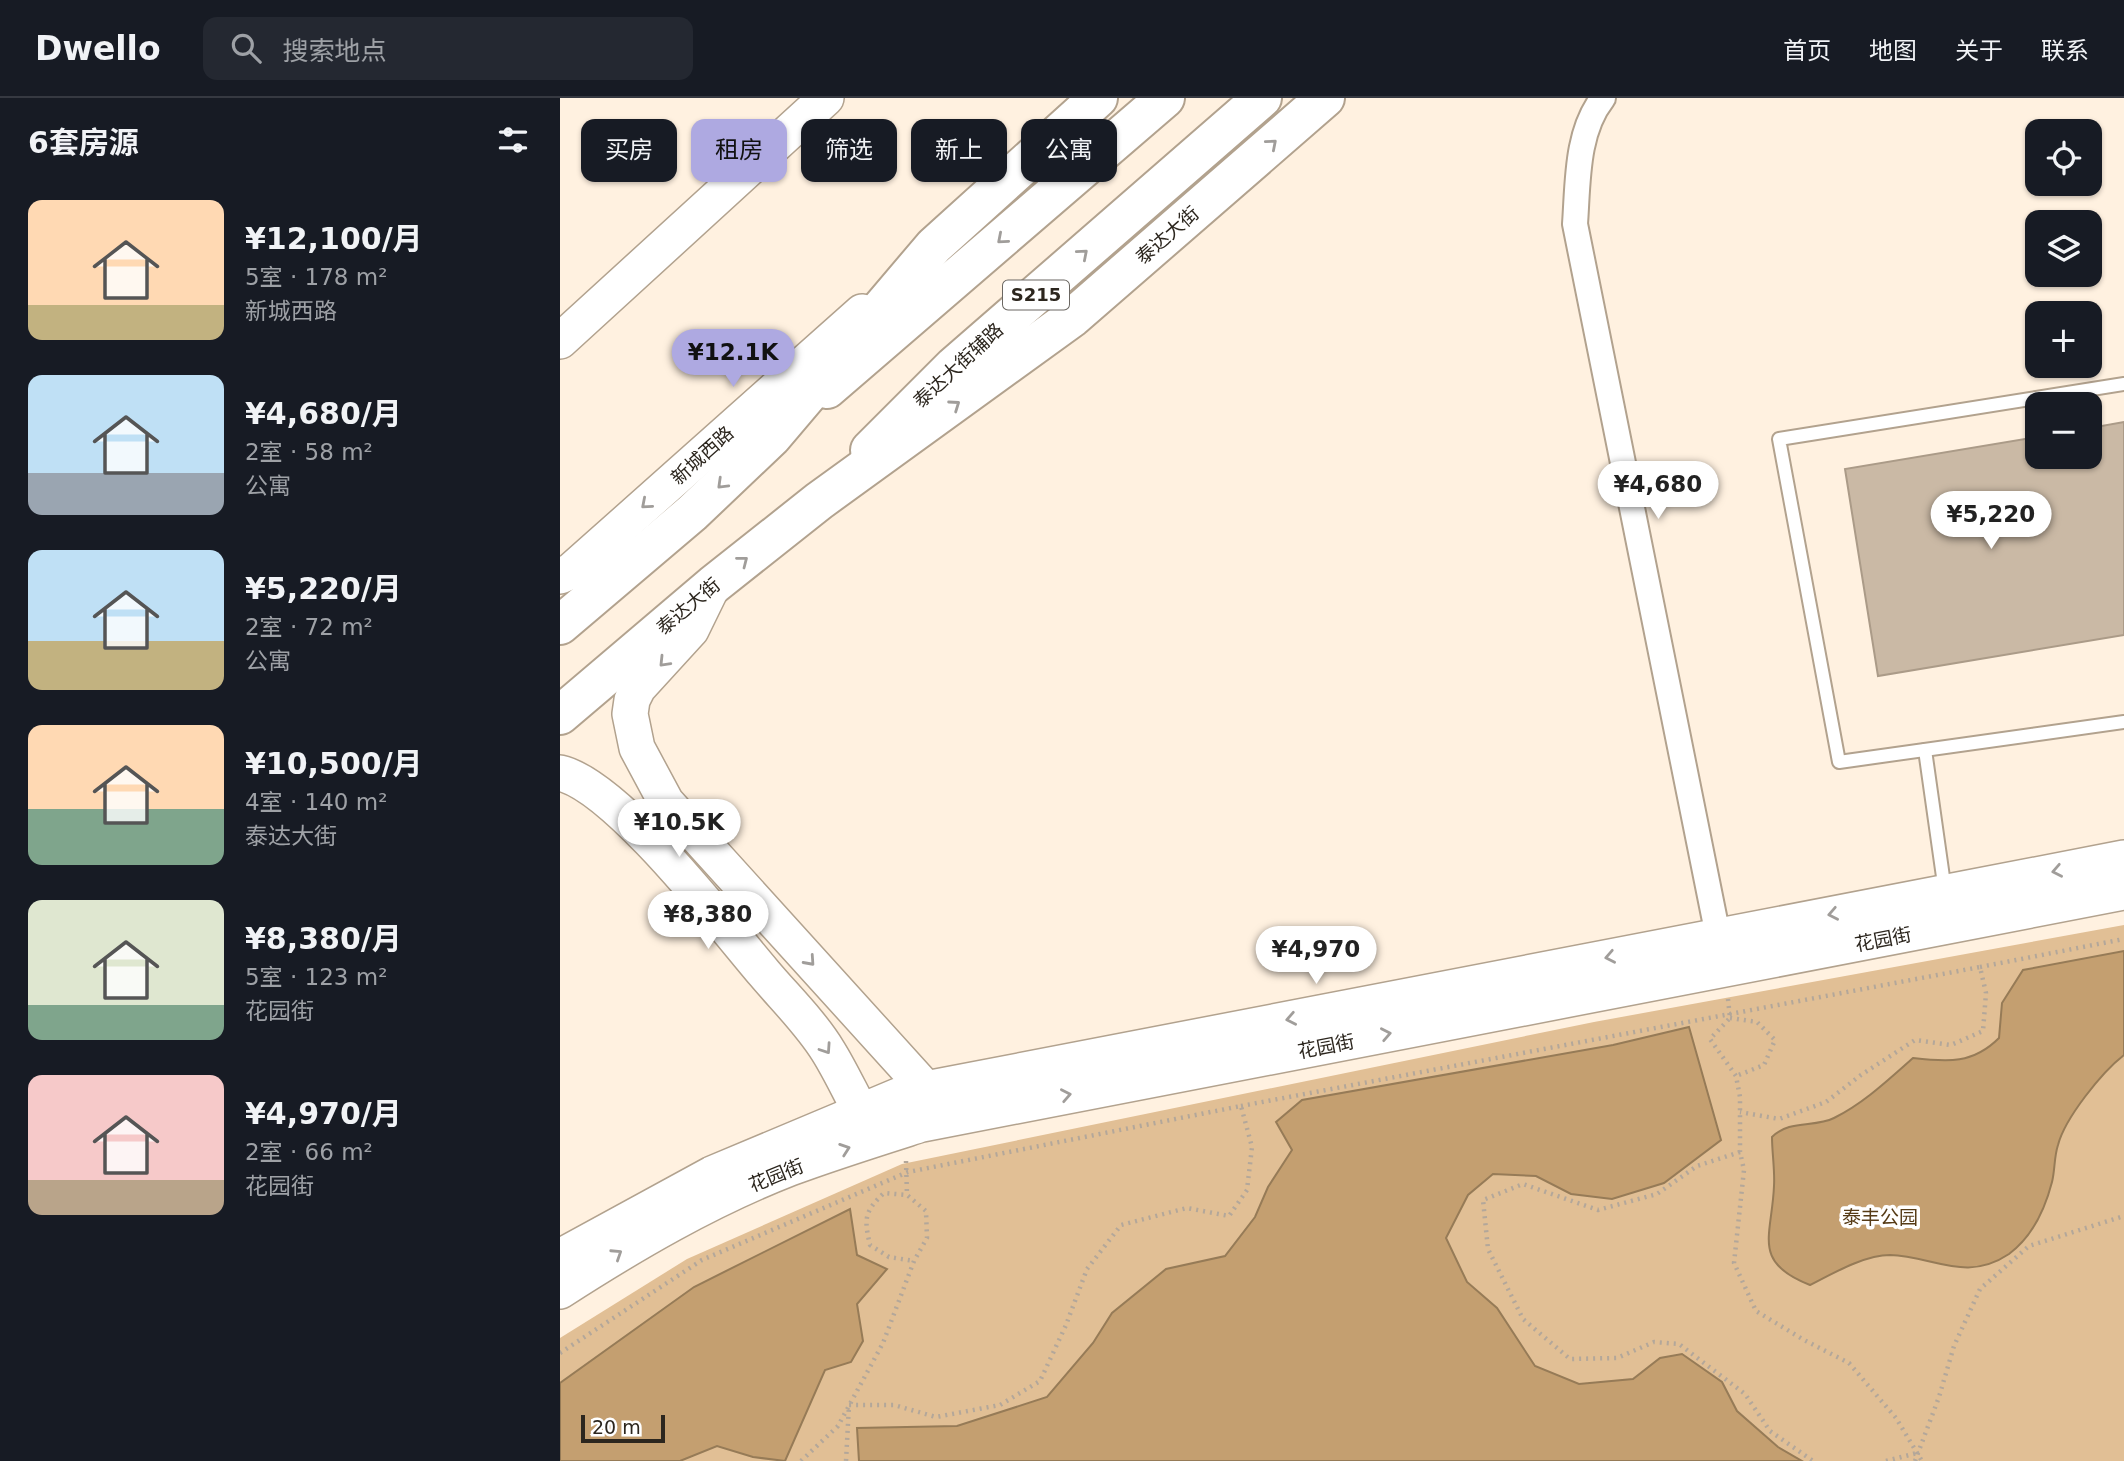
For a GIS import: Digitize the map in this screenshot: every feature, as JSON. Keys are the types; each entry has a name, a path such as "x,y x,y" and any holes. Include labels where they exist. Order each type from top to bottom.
{"main road":[{"path":"772,437 934,246 1098,98"},
{"path":"560,625 692,513 772,437 1165,98"},
{"name":"泰达大街辅路","path":"819,501 954,366 1262,98"},
{"name":"泰达大街","path":"560,715 713,585 819,501 1073,317 1325,98"}],"street":[{"path":"560,341 825,98"},
{"path":"1604,98 1595,109 1578,163 1575,224 1718,936"},
{"name":"新城西路","path":"560,576 581,562 934,246"},
{"path":"713,585 691,631 638,688 630,714 637,748 666,802 926,1089"},
{"path":"560,774 573,776 592,787 628,820 688,883 827,1049 861,1112"},
{"name":"花园街","path":"560,1257 712,1174 898,1096 2124,858"},
{"name":"花园街","path":"560,1291 632,1245 716,1201 789,1169 922,1124 2124,892"}],"lane":[{"path":"2124,384 1779,439 1839,762 2124,722"},
{"path":"1925,750 1946,892"}],"path":[{"path":"560,1353 702,1260 908,1172 1241,1106 1730,1016 2124,939"},
{"path":"1740,1112 1779,1119 1826,1102 1861,1075 1915,1040 1951,1045 1983,1031 1986,993 1980,967"},
{"path":"1723,971 1730,1016"},
{"path":"1730,1016 1710,1038 1736,1076 1740,1112 1740,1152 1744,1170 1734,1262 1756,1311 1849,1363 1896,1418 1922,1461"},
{"path":"1730,1016 1757,1022 1775,1040 1764,1065 1736,1076"},
{"path":"849,1405 894,1405 936,1417 1000,1405 1040,1381 1066,1325 1087,1269 1121,1225 1187,1208 1229,1216 1247,1190 1252,1147 1241,1106"},
{"path":"1740,1152 1697,1166 1657,1194 1598,1210 1523,1184 1483,1200 1488,1250 1523,1319 1570,1359 1617,1358 1654,1342 1679,1344 1745,1394 1770,1431 1813,1461"},
{"path":"801,1461 838,1426 883,1343 914,1261 927,1238 926,1211 907,1195 884,1193 870,1206 865,1222 870,1245 889,1257 914,1261"},
{"path":"1915,1461 1940,1397 1954,1346 1980,1289 2029,1246 2124,1216"},
{"path":"845,1461 849,1405"},
{"path":"1886,1461 1917,1453"}],"green space":[{"name":"泰丰公园","path":"2124,925 2124,1461 560,1461 560,1338 687,1259 902,1164 1594,1022"}],"shaded area":[{"path":"2124,951 2124,1055 2095,1084 2068,1122 2057,1150 2046,1202 2031,1231 2017,1247 2009,1254 1978,1267 1950,1266 1906,1256 1880,1256 1848,1266 1810,1285 1779,1267 1769,1246 1774,1180 1772,1137 1786,1128 1826,1121 1845,1112 1875,1091 1913,1058 1949,1060 1980,1053 1999,1038 2002,1003 2023,970"},
{"path":"1689,1027 1721,1140 1664,1183 1612,1199 1571,1194 1536,1176 1493,1174 1468,1195 1446,1238 1467,1282 1497,1308 1535,1366 1579,1384 1633,1379 1660,1358 1682,1354 1722,1382 1737,1411 1778,1447 1802,1461 859,1461 857,1428 957,1426 1047,1397 1093,1343 1112,1313 1166,1269 1225,1256 1255,1217 1268,1187 1292,1150 1276,1122 1302,1100 1613,1045"},
{"path":"850,1209 857,1255 887,1269 857,1304 863,1341 851,1362 825,1370 785,1461 753,1457 717,1446 680,1461 560,1461 560,1383 694,1287"}],"building":[{"path":"2124,422 2124,635 1878,676 1845,469 2025,439 2025,469 2102,469 2102,426"}]}
